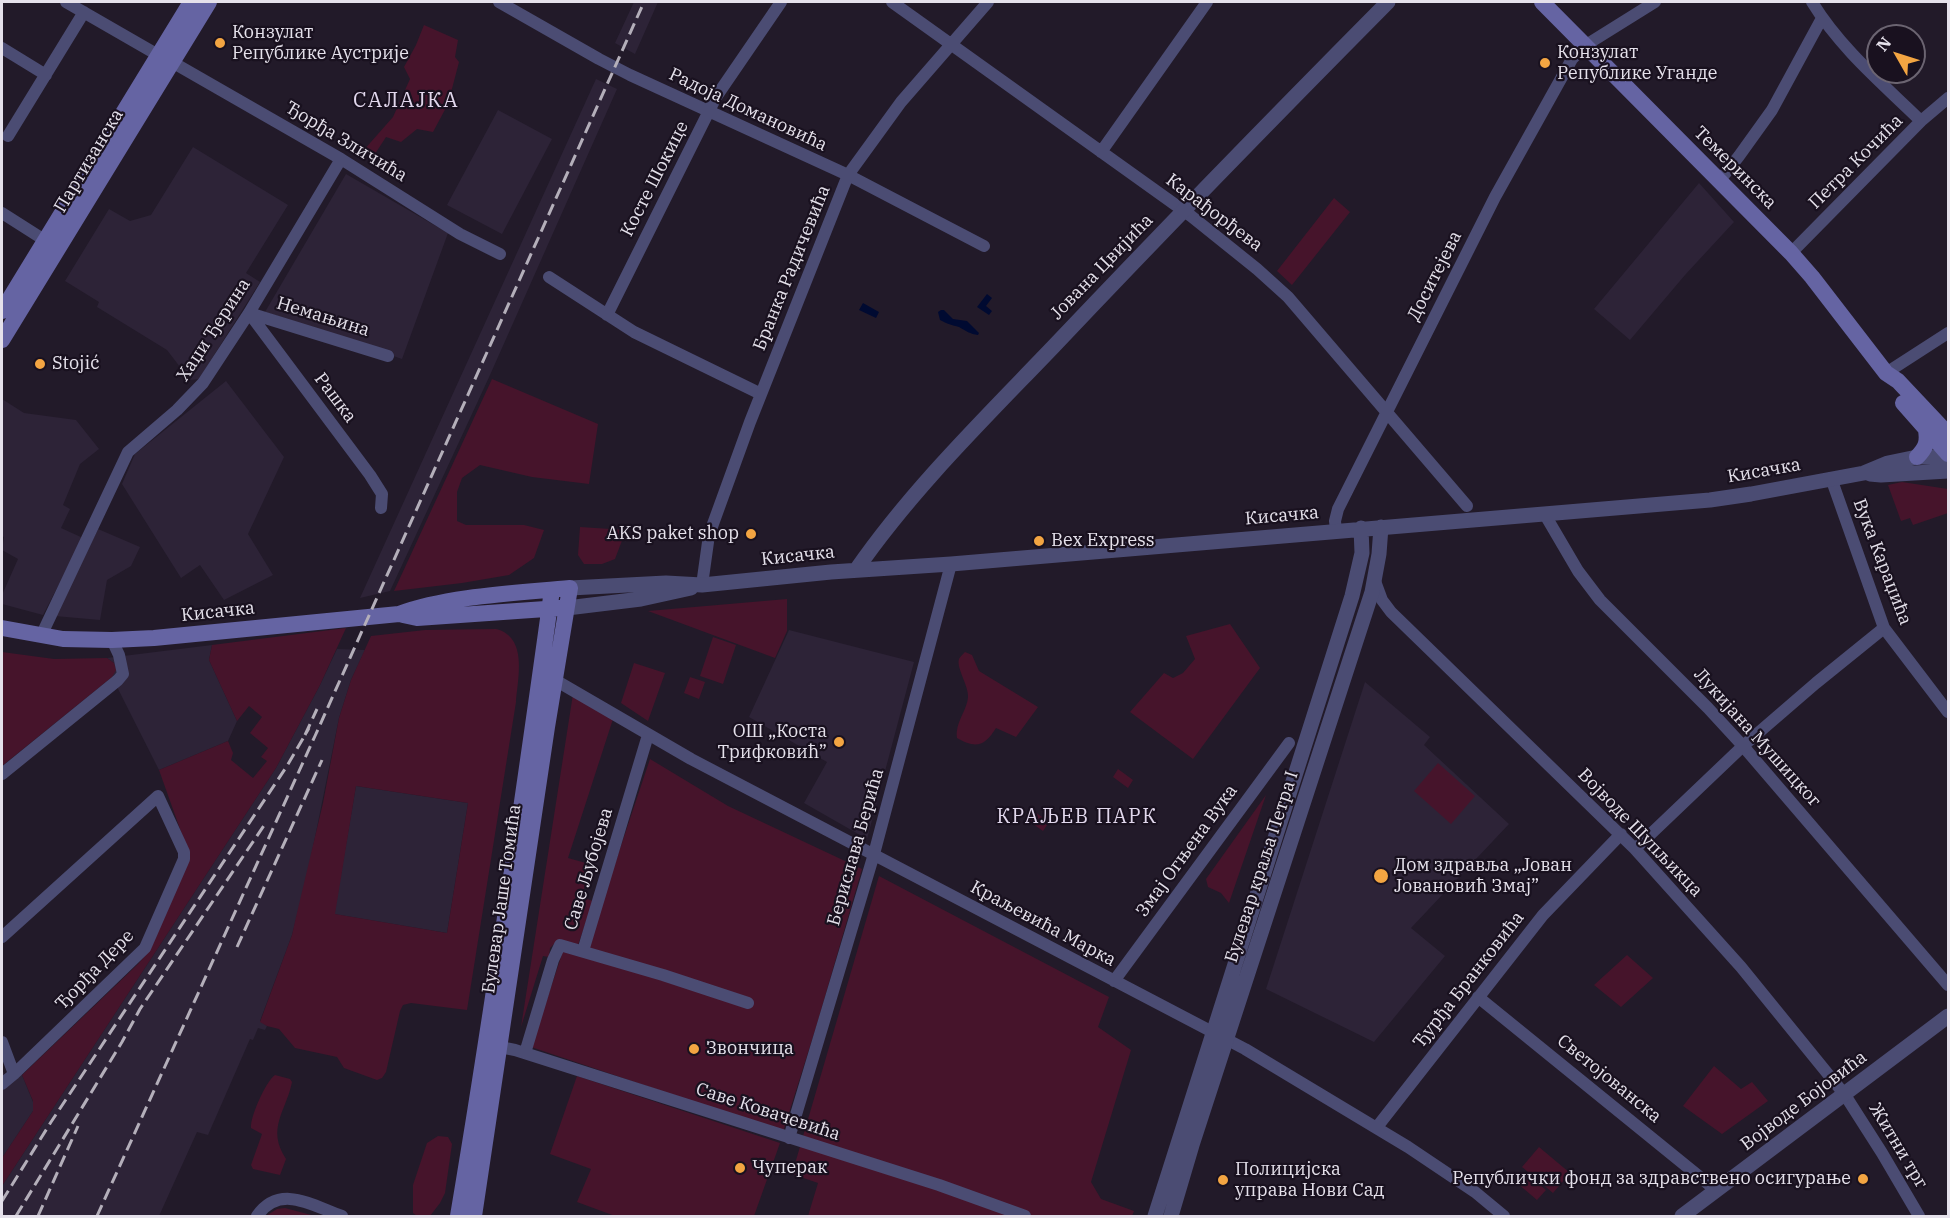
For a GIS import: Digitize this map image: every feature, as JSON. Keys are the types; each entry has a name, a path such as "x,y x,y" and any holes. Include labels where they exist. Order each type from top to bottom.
{"main road":[{"name":"Партизанска","path":"2,340 165,59 191,2"},
{"name":"Партизанска","path":"2,311 165,59 209,2"},
{"name":"Темеринска","path":"1542,2 1791,253 1886,373 1892,389 1948,456"},
{"name":"Темеринска","path":"1886,373 1898,381 1948,434"},
{"path":"1917,457 1926,446 1926,430"},
{"name":"Кисачка","path":"2,628 63,639 154,638 399,614 418,607 467,599 570,588"},
{"name":"Булевар Јаше Томића","path":"474,1216 570,588"},
{"name":"Булевар Јаше Томића","path":"458,1216 520,820 552,590"},
{"name":"Кисачка","path":"399,614 417,618 567,608"}],"street":[{"name":"Ђорђа Зличића","path":"66,2 341,159 460,234 500,254"},
{"name":"Радоја Домановића","path":"499,2 599,59 708,112 848,175 984,246"},
{"name":"Косте Шокице","path":"606,315 708,112 727,80 781,2"},
{"name":"Карађорђева","path":"892,2 1183,210 1257,269 1288,297 1467,506"},
{"name":"Бранка Радичевића","path":"702,585 709,535 761,394 848,175 901,102 988,2"},
{"path":"1101,152 1207,2"},
{"name":"Јована Цвијића","path":"856,570 911,499 1183,210 1388,2"},
{"name":"Доситејева","path":"1336,531 1335,521 1338,509 1387,411 1495,197 1572,59 1586,45 1655,2"},
{"path":"1812,2 1822,18 1855,57 1922,121"},
{"path":"8,136 84,12"},
{"path":"1720,180 1772,110 1822,18"},
{"path":"2,48 46,75"},
{"name":"Петра Кочића","path":"1791,253 1922,121 1948,98"},
{"name":"Хаџи Ђерина","path":"41,636 128,452 193,395 212,370 249,313 341,159"},
{"path":"2,213 46,241"},
{"path":"549,277 634,332 761,394"},
{"name":"Немањина","path":"249,313 388,356"},
{"name":"Рашка","path":"249,313 370,475 382,494 381,508"},
{"path":"1886,373 1948,333"},
{"name":"Кисачка","path":"567,608 641,599 702,585 856,570 1710,500 1864,473 1888,463 1917,457 1948,456"},
{"name":"Кисачка","path":"1864,473 1881,475 1948,471"},
{"name":"Вука Караџића","path":"1831,478 1884,628 1948,712"},
{"name":"Лукијана Мушицког","path":"1544,513 1578,570 1600,600 1743,746 1948,985"},
{"name":"Булевар краља Петра I","path":"1155,1216 1363,620 1375,581 1381,527"},
{"name":"Булевар краља Петра I","path":"1171,1216 1219,1036 1354,586 1362,553 1361,528"},
{"name":"Берислава Берића","path":"789,1138 874,854 951,564"},
{"name":"Војводе Шупљикца","path":"1375,581 1382,600 1391,612 1635,849 1741,967 1845,1095"},
{"name":"Кисачка","path":"570,588 666,583 702,585"},
{"path":"1363,620 1377,610 1391,612"},
{"path":"1635,849 1743,746 1884,628"},
{"path":"2,774 118,681 123,674 111,640"},
{"name":"Краљевића Марка","path":"555,680 691,759 1219,1036 1377,1127 1475,1192 1504,1216"},
{"name":"Саве Љубојева","path":"525,1053 557,949 560,945 583,951 648,735"},
{"name":"Змај Огњена Вука","path":"1114,981 1289,743"},
{"name":"Ђорђа Дере","path":"2,937 158,796 184,852 184,859 146,948 2,1084"},
{"name":"Ђурђа Бранковића","path":"1377,1127 1543,915 1621,834"},
{"path":"583,951 748,1003"},
{"name":"Светојованска","path":"1478,997 1717,1191"},
{"name":"Војводе Бојовића","path":"1682,1216 1948,1016"},
{"path":"2,1042 14,1074"},
{"name":"Саве Ковачевића","path":"500,1047 939,1185 1025,1216"},
{"name":"Житни трг","path":"1845,1095 1879,1147 1919,1216"},
{"path":"257,1216 265,1207 285,1198 342,1216"}],"shaded area":[{"path":"634,2 658,2 635,54 615,43"},
{"path":"424,25 458,40 455,57 459,62 448,104 433,132 417,129 401,142 386,137 373,157 363,151 393,117 410,79 404,67"},
{"path":"596,79 617,89 490,375 390,591 360,598"},
{"path":"498,110 552,139 502,234 447,205"},
{"path":"193,147 288,205 246,273 260,282 199,379 190,380 167,350 97,307 99,302 65,281 109,209 130,221 151,215"},
{"path":"346,174 448,233 402,359 265,312"},
{"path":"1699,183 1734,222 1630,340 1594,309"},
{"path":"1334,198 1350,212 1292,285 1277,271"},
{"path":"492,379 598,424 589,484 532,477 480,465 462,478 457,492 457,521 466,525 524,525 544,530 534,558 509,575 394,591"},
{"path":"226,381 284,457 248,534 273,575 224,600 200,565 181,578 122,484 135,454"},
{"path":"2,399 24,413 76,420 99,449 80,464 63,505 70,509 61,528 83,538 43,615 2,604 2,595 18,559 2,550 4,537 2,536"},
{"path":"1902,482 1948,489 1948,513 1913,525 1910,518 1901,521 1888,485"},
{"path":"580,527 626,530 615,559 602,564 584,564 578,555"},
{"path":"98,529 140,547 131,566 107,580 100,620 55,616"},
{"path":"787,599 787,631 775,658 648,611"},
{"path":"1230,624 1260,668 1193,759 1130,712 1164,673 1173,678 1183,673 1195,659 1186,636"},
{"path":"346,628 320,685 276,768 2,1186 2,1158 33,1111 33,1101 22,1075 150,950 190,857 159,770 228,741 233,753 231,760 253,778 267,761 261,757 268,748 250,733 262,717 249,706 237,721 209,660 212,645"},
{"path":"496,629 506,633 513,640 519,660 516,702 467,1010 411,1003 403,1005 386,1072 382,1078 377,1080 344,1068 337,1057 295,1048 279,1029 260,1022 292,935 323,803 339,718 351,680 371,636 425,630","holes":["356,786 468,803 447,933 335,914"]},
{"path":"789,630 914,662 867,839 804,803 827,762 749,717"},
{"path":"713,637 736,645 723,684 700,676"},
{"path":"212,645 209,660 237,721 228,741 159,770 112,677 114,663 107,658"},
{"path":"337,649 365,650 351,680 339,718 307,877 292,935 260,1021 267,1026 265,1030 258,1028 253,1040 250,1039 208,1135 197,1132 159,1216 2,1216 2,1186 276,768"},
{"path":"2,652 54,659 107,658 114,663 116,670 112,677 2,766"},
{"path":"965,652 972,655 979,671 1038,707 1016,737 996,728 988,739 980,744 970,744 957,738 958,727 968,697 959,663 959,658"},
{"path":"634,663 665,673 648,721 621,703"},
{"path":"690,677 705,682 699,699 684,693"},
{"name":"Дом здравља „Јован Јовановић Змај”","path":"1365,682 1430,737 1424,745 1509,824 1411,928 1445,956 1374,1042 1266,989"},
{"path":"573,694 613,719 568,858 593,865 581,897 593,901 578,945 558,940 550,948 549,957 543,956 521,1027"},
{"path":"650,759 728,806 862,869 783,1132 531,1047 563,951 584,956"},
{"path":"1438,763 1475,796 1451,824 1414,791"},
{"path":"1118,769 1133,780 1128,788 1113,777"},
{"path":"356,786 468,803 447,933 334,914"},
{"path":"1266,795 1229,903 1221,893 1208,887 1206,879"},
{"path":"1032,810 1049,822 1043,831 1026,819"},
{"path":"879,876 1109,997 1098,1027 1131,1050 1091,1182 1101,1199 1134,1211 1132,1216 808,1216 818,1183 792,1174"},
{"path":"1627,955 1653,978 1621,1007 1594,985"},
{"path":"1714,1066 1741,1089 1752,1082 1768,1101 1722,1134 1683,1106"},
{"path":"2,1070 5,1075 22,1075 33,1102 33,1111 2,1158"},
{"path":"275,1075 290,1079 292,1082 279,1120 278,1138 286,1159 280,1175 253,1169 251,1165 262,1134 251,1128 251,1123 263,1092"},
{"path":"577,1076 780,1143 754,1216 615,1216 577,1202 591,1169 550,1154"},
{"path":"438,1136 448,1137 452,1144 445,1193 430,1216 417,1216 413,1213 413,1185 427,1143"},
{"path":"1539,1147 1570,1173 1553,1193 1522,1167"},
{"path":"1526,1173 1546,1190 1537,1200 1517,1183"},
{"path":"285,1208 315,1216 266,1216 277,1209"}],"water":[{"path":"987,294 992,298 986,306 992,311 989,315 977,307"},
{"path":"863,303 879,312 876,318 859,310"},
{"path":"941,310 953,319 967,321 979,333 978,335 940,320 938,312"}],"railway":[{"path":"97,1216 644,2"},
{"path":"305,735 317,709"},
{"path":"2,1201 51,1122 287,766 309,728"},
{"path":"237,947 322,760"},
{"path":"16,1216 140,1009 265,824"},
{"path":"38,1216 78,1126"}],"place":[{"name":"Конзулат Републике Аустрије","path":"220,43"},
{"name":"Конзулат Републике Уганде","path":"1545,63"},
{"name":"Stojić","path":"40,364"},
{"name":"AKS paket shop","path":"751,534"},
{"name":"Bex Express","path":"1039,541"},
{"name":"ОШ „Коста Трифковић”","path":"839,742"},
{"name":"Дом здравља „Јован Јовановић Змај”","path":"1381,876"},
{"name":"Звончица","path":"694,1049"},
{"name":"Чуперак","path":"740,1168"},
{"name":"Републички фонд за здравствено осигурање","path":"1863,1179"},
{"name":"Полицијска управа Нови Сад","path":"1223,1180"}],"district":[{"name":"САЛАЈКА","path":"406,101"},
{"name":"КРАЉЕВ ПАРК","path":"1077,817"}]}
